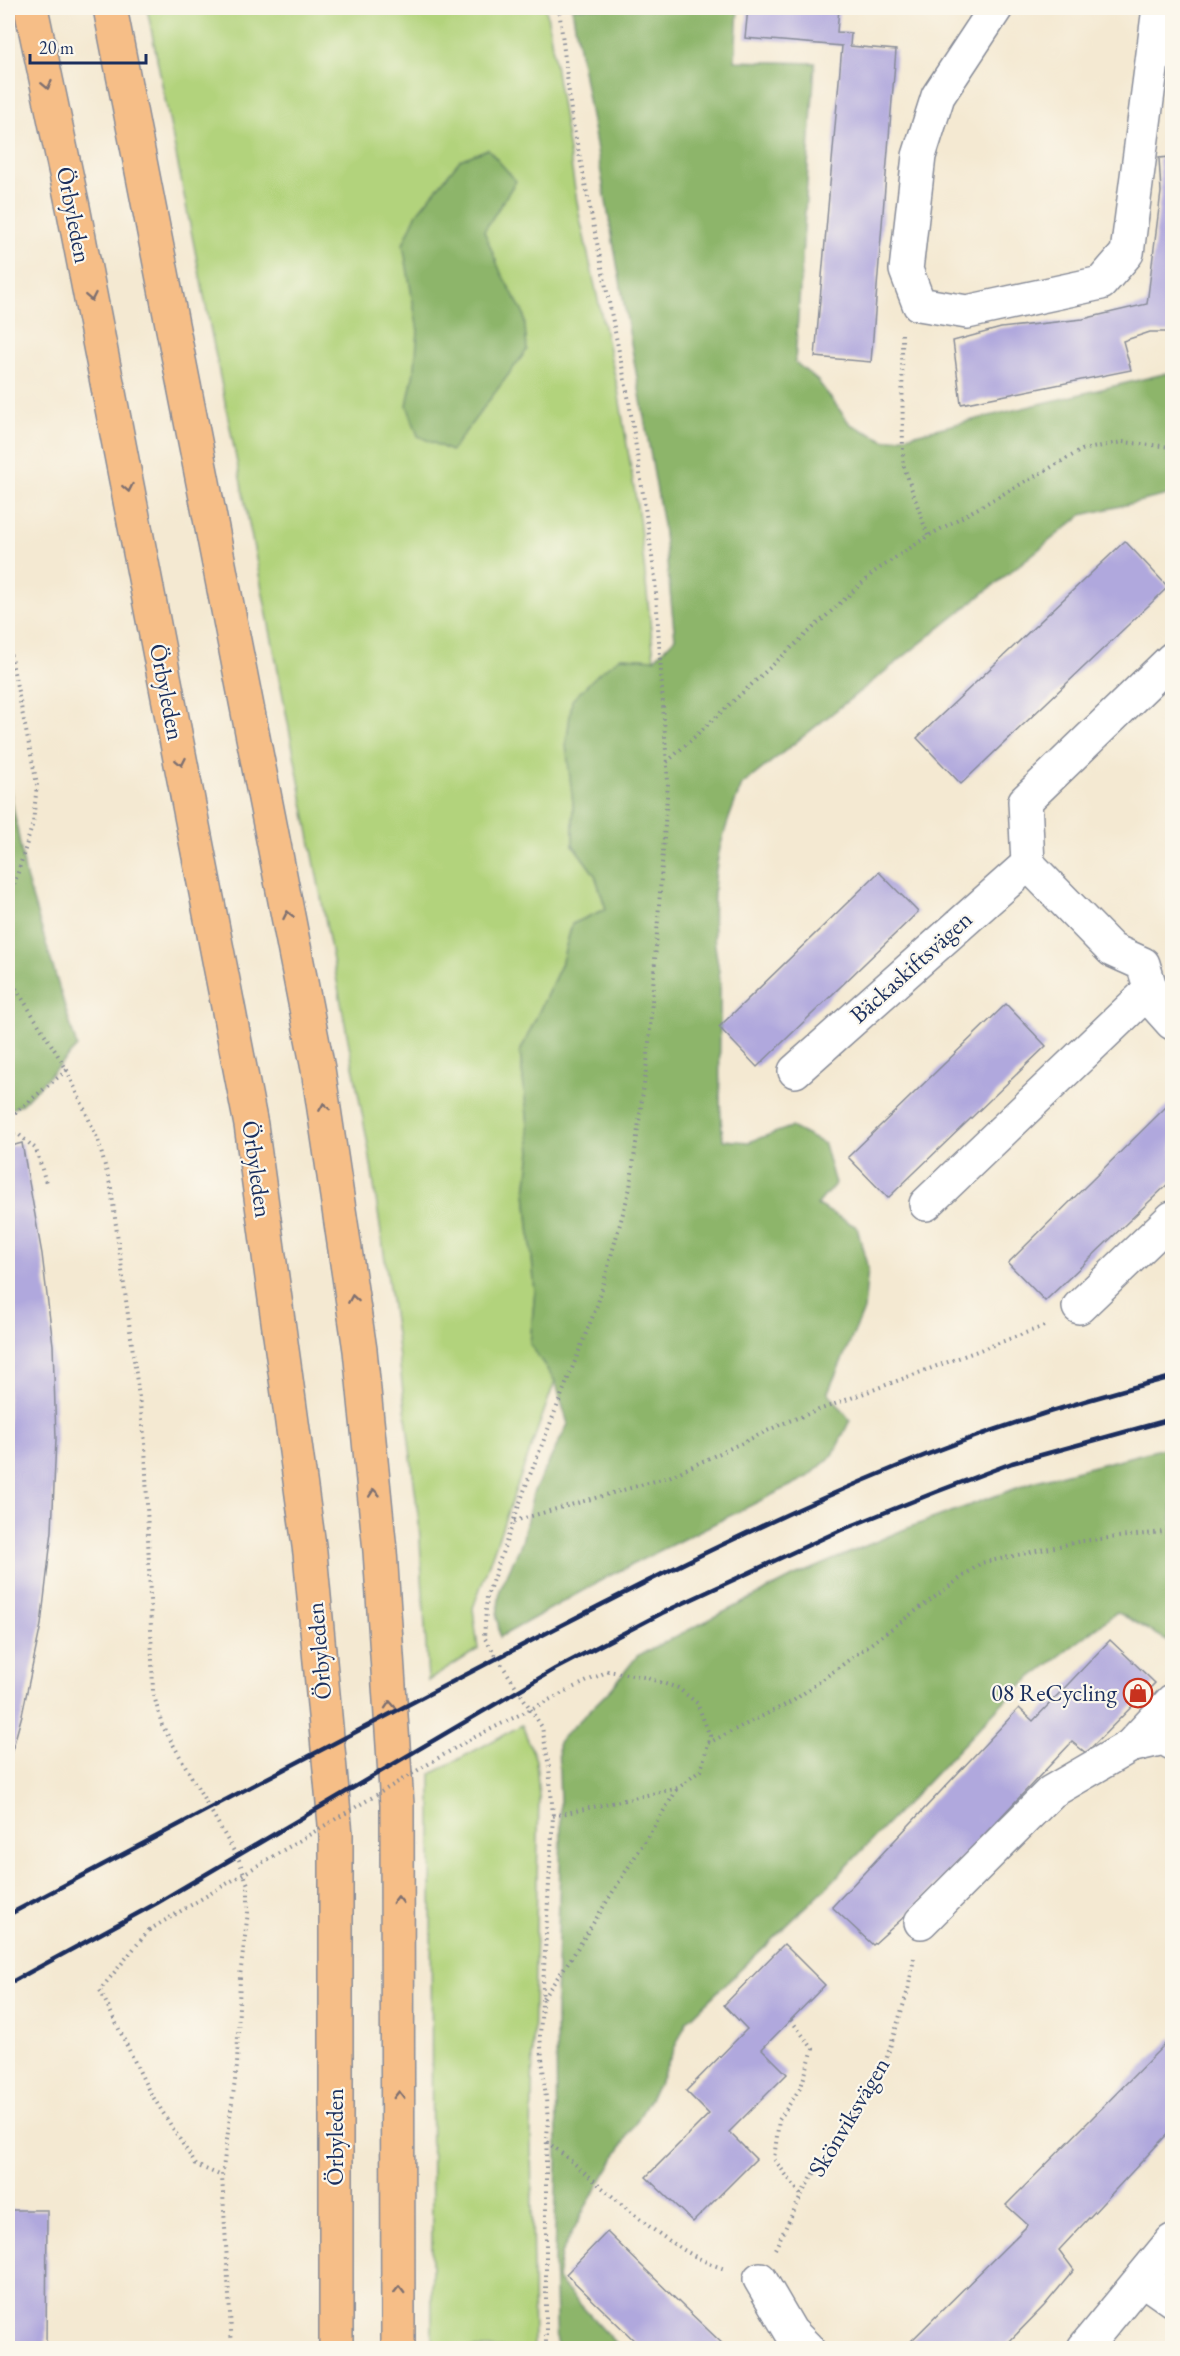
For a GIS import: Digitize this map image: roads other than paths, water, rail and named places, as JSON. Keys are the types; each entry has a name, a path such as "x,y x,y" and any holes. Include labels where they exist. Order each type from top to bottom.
{"main road":[{"name":"Örbyleden","path":"31,8 73,207 251,1125 310,1553 336,1835 336,2349"},
{"path":"110,8 318,1069 360,1350 380,1551 397,1805 398,2349"}],"street":[{"path":"996,8 938,96 919,156 906,270 919,304 967,312 1101,283 1127,253 1158,8"},
{"path":"1173,659 1025,801 1028,864 1112,950 1147,977 1155,1004 1173,1023"},
{"name":"Bäckaskiftsvägen","path":"795,1071 1028,864"},
{"path":"926,1204 1147,977"},
{"path":"1079,1307 1173,1218"},
{"path":"921,1922 1051,1792 1130,1746 1173,1701"},
{"path":"1130,1746 1164,1738 1173,1743"},
{"path":"1084,2349 1173,2241"},
{"path":"760,2279 790,2332 807,2349"},
{"path":"1142,2279 1173,2300"}],"railway":[{"path":"8,1915 576,1618 788,1514 896,1467 964,1441 1068,1406 1172,1377"},
{"path":"8,1984 157,1903 555,1669 662,1613 841,1530 1012,1463 1172,1419"}],"place":[{"name":"08 ReCycling","path":"1138,1693"}]}
